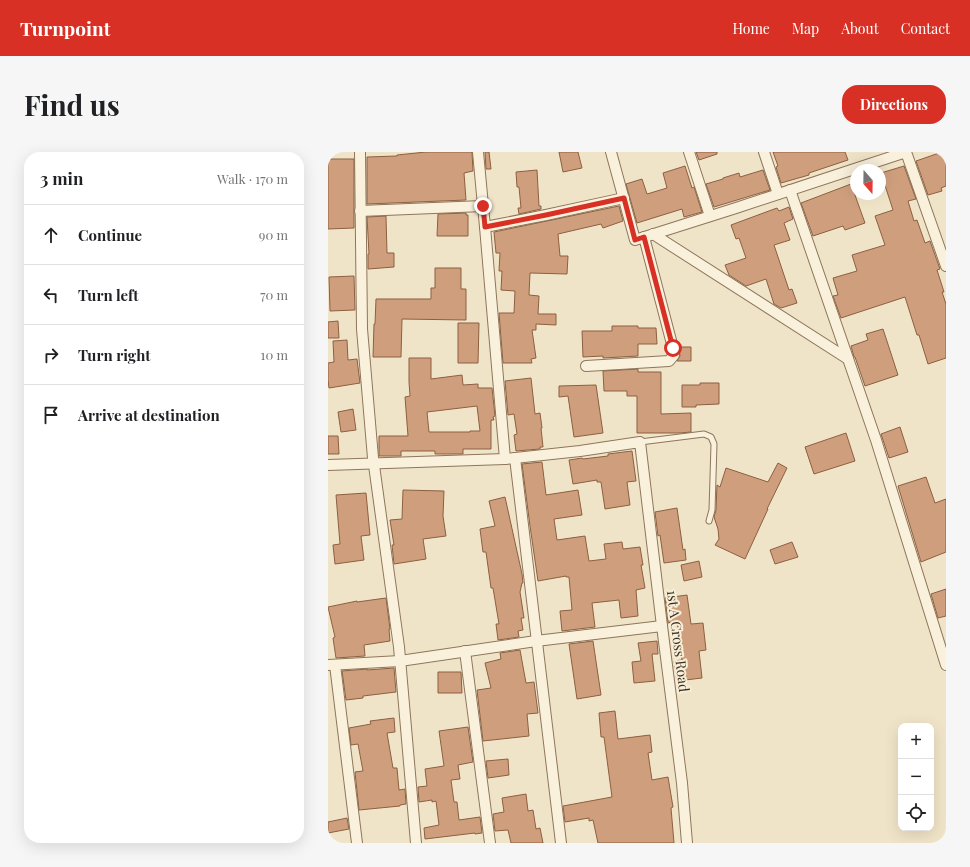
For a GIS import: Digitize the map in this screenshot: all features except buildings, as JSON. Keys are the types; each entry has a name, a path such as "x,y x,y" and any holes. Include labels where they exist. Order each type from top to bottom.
{"street":[{"path":"360,152 362,329 373,464 400,660 416,843"},
{"path":"478,152 510,458 536,641 561,843"},
{"path":"611,152 635,240 906,152 946,266"},
{"path":"689,152 710,216"},
{"path":"764,152 778,194"},
{"path":"790,190 879,447 946,665"},
{"path":"485,227 624,198"},
{"path":"360,211 483,206"},
{"path":"648,236 848,358"},
{"path":"586,366 669,361 674,355 648,236"},
{"path":"328,465 510,458 580,451 640,442"},
{"name":"1st A Cross Road","path":"640,442 682,783 687,843"},
{"path":"358,843 332,665 400,660 536,641 662,626"},
{"path":"465,651 490,843"}],"lane":[{"path":"640,442 704,434 711,437 714,444 712,510 709,522"}],"route":[{"path":"483,206 485,227 624,198 635,240 644,237 673,348"}]}
